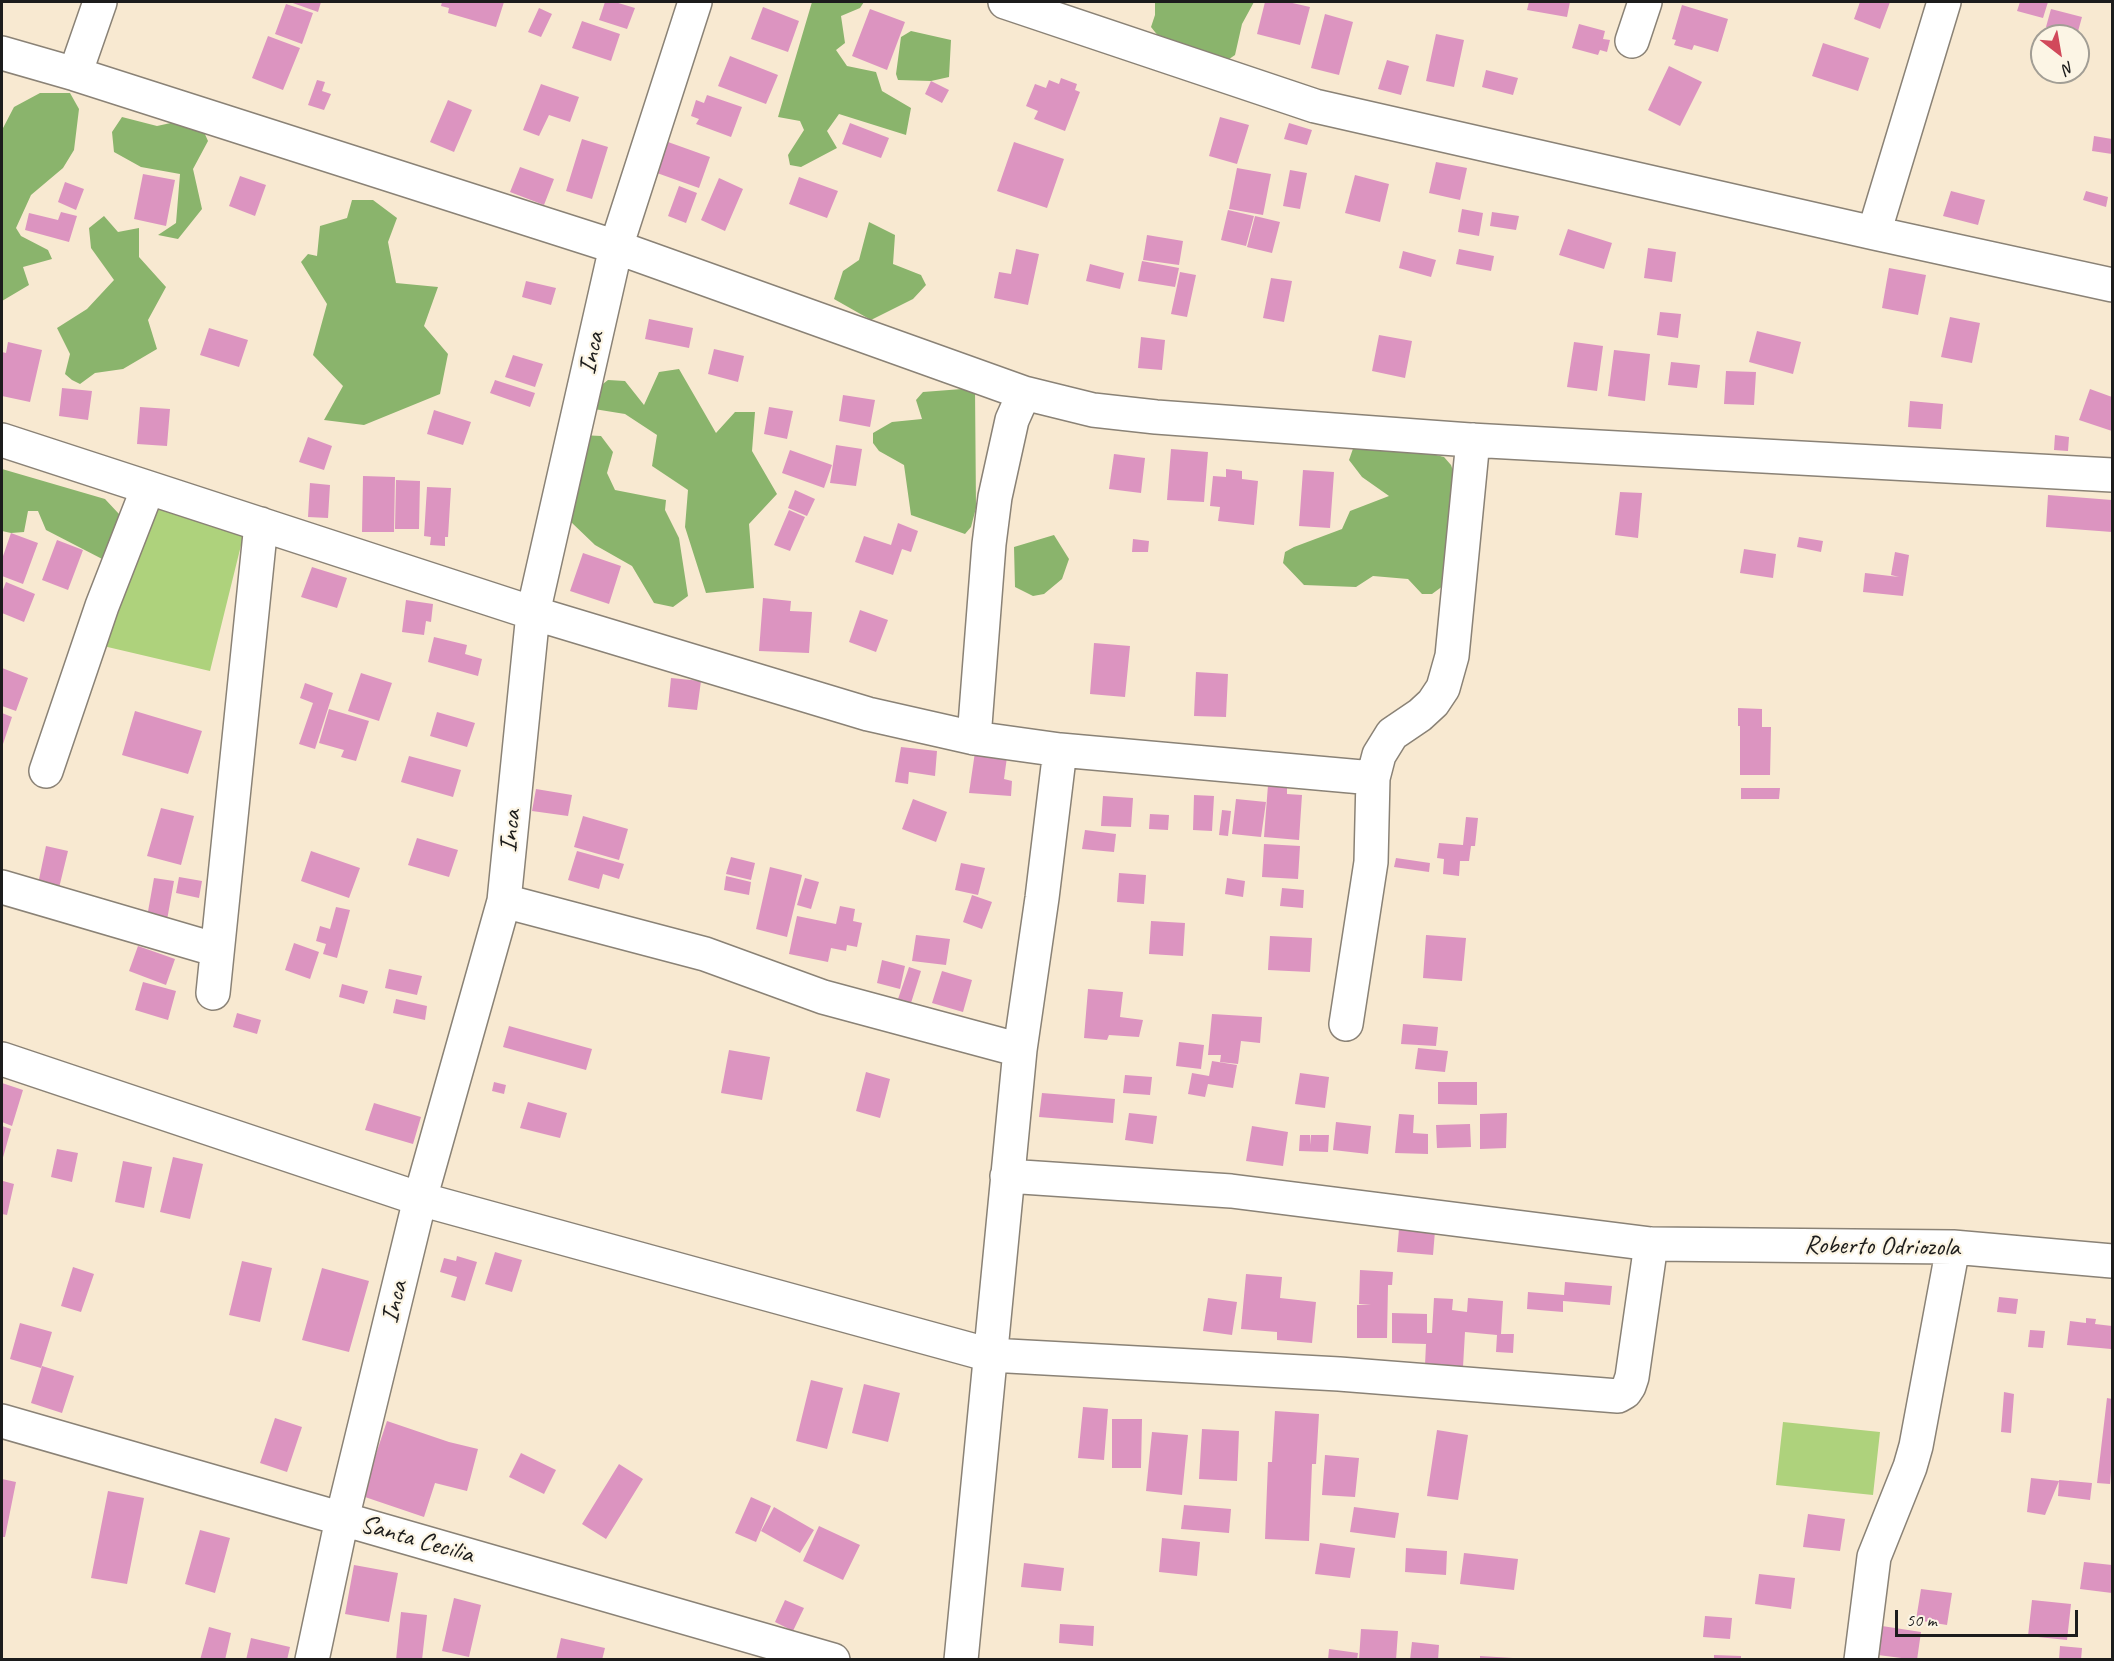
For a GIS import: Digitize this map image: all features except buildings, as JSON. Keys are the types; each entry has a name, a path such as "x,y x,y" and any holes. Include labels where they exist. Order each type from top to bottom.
{"street":[{"path":"75,74 100,2"},
{"name":"Inca","path":"312,1659 342,1518 420,1199 504,901 533,613 616,247 695,2"},
{"path":"1005,2 1315,106 2112,285"},
{"path":"1632,41 1645,2"},
{"path":"1874,233 1944,2"},
{"path":"2,53 75,74 616,247 1024,393 1093,410 1156,417 1473,440 2112,475"},
{"path":"974,738 989,544 995,497 1012,420 1024,393"},
{"path":"2,440 533,613 868,714 974,738 1060,750 1373,778"},
{"path":"1346,1024 1371,862 1373,778 1379,755 1392,734 1420,715 1433,703 1443,688 1452,656 1473,440"},
{"path":"46,771 102,606 148,488"},
{"path":"213,993 261,524"},
{"path":"961,1659 1020,1050 1060,750"},
{"path":"2,886 217,950"},
{"path":"504,901 705,954 823,997 1020,1050"},
{"path":"2,1059 420,1199 990,1355 1340,1374 1618,1396 1625,1392 1632,1377 1651,1244"},
{"name":"Roberto Odriozola","path":"1007,1176 1231,1191 1651,1244 1953,1247 2112,1261"},
{"path":"1861,1659 1876,1547 1910,1467 1916,1446 1953,1247"},
{"name":"Santa Cecilia","path":"2,1420 833,1659"}],"green space":[{"path":"812,2 864,2 860,8 841,16 845,43 836,50 847,66 876,72 882,91 911,108 906,135 839,114 827,131 837,148 801,167 790,165 788,155 804,130 800,121 778,117"},
{"path":"1155,2 1254,2 1242,24 1235,55 1219,66 1163,42 1151,27 1155,15"},
{"path":"911,31 951,40 949,77 931,81 898,80 896,74 901,37"},
{"path":"40,93 70,93 79,109 74,150 63,168 31,195 16,228 21,236 48,250 52,259 23,267 29,285 2,301 2,130 14,107"},
{"path":"122,117 157,126 189,119 204,132 208,141 193,169 202,209 178,239 158,235 176,223 180,174 141,167 114,152 112,132"},
{"path":"352,200 373,200 397,218 388,242 396,283 438,287 424,326 448,354 440,394 364,425 324,420 343,386 313,355 327,304 301,262 308,254 317,256 320,226 347,218"},
{"path":"104,216 118,232 139,228 139,257 166,287 148,320 157,349 123,369 95,373 80,384 65,374 70,354 57,328 87,309 114,280 91,248 89,228"},
{"path":"869,222 895,235 893,264 921,275 926,285 913,299 871,320 834,299 843,271 859,260"},
{"path":"679,369 716,433 735,412 755,412 752,451 777,494 749,524 754,588 706,593 685,527 688,490 652,466 657,435 625,414 594,409 586,397 608,380 625,381 644,405 659,372"},
{"path":"975,388 976,508 971,527 965,534 911,515 904,465 879,451 873,443 873,433 892,422 922,419 916,400 923,392"},
{"path":"581,435 601,436 613,452 607,473 615,490 666,500 665,510 679,538 688,596 673,607 654,603 632,566 595,545 571,522"},
{"path":"1355,443 1405,447 1444,457 1451,465 1461,493 1447,583 1432,594 1422,594 1408,579 1373,576 1356,587 1304,585 1283,563 1285,552 1342,529 1350,511 1389,496 1362,477 1349,460"},
{"path":"2,469 105,499 119,514 120,534 108,562 46,530 38,511 28,511 24,532 2,531"},
{"path":"134,502 245,529 210,671 99,645"},
{"path":"1054,535 1069,559 1062,579 1044,594 1033,596 1015,587 1014,547"},
{"path":"1783,1422 1880,1432 1873,1495 1776,1485"}]}
